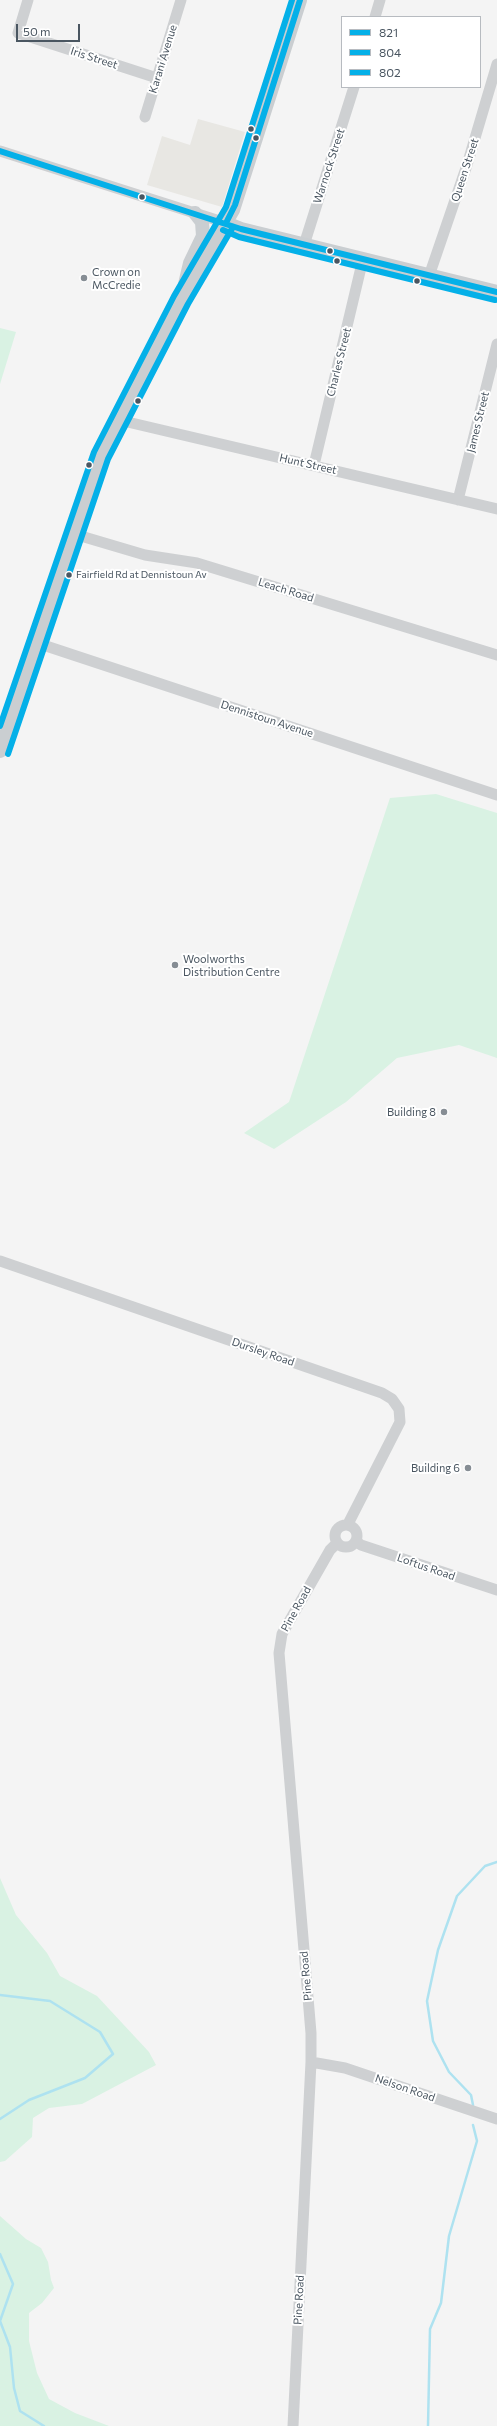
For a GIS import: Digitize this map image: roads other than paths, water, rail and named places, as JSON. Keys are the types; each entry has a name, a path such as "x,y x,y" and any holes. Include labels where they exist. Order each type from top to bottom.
{"main road":[{"path":"0,751 101,456 180,300 226,223 235,205 300,0"},
{"path":"180,300 190,263 203,236 202,222 195,213"},
{"path":"226,223 304,245 497,292"}],"street":[{"name":"Iris Street","path":"28,0 18,33 157,78"},
{"name":"Karani Avenue","path":"145,117 181,0"},
{"path":"375,16 380,0"},
{"name":"Queen Street","path":"429,276 467,165 497,64"},
{"name":"Warnock Street","path":"304,245 354,88"},
{"path":"0,151 226,223"},
{"name":"Charles Street","path":"314,465 363,259"},
{"name":"James Street","path":"458,500 497,344"},
{"name":"Hunt Street","path":"119,420 314,465 497,510"},
{"name":"Leach Road","path":"74,534 145,555 184,559 497,655"},
{"name":"Dennistoun Avenue","path":"37,643 497,795"},
{"name":"Dursley Road","path":"0,1261 382,1392 392,1399 399,1409 400,1422 348,1524"},
{"path":"348,1524 357,1531 356,1541 347,1547 337,1543 334,1536 336,1530 341,1525 348,1524"},
{"name":"Loftus Road","path":"356,1541 361,1545 497,1590"},
{"name":"Pine Road","path":"293,2426 311,2062 310,2018 279,1653 282,1634 330,1550 337,1543"},
{"name":"Nelson Road","path":"311,2062 345,2068 497,2119"}],"waterway":[{"path":"473,2105 471,2095 449,2072 433,2041 427,2001 438,1950 457,1896 485,1866 497,1862"},
{"path":"0,1995 50,2001 100,2032 113,2054 85,2078 29,2100 0,2119"},
{"path":"428,2426 430,2329 441,2303 449,2236 477,2141 473,2125"},
{"path":"0,2254 13,2284 0,2321 10,2347 14,2388 20,2411 44,2426"}],"place":[{"name":"Crown on McCredie","path":"84,278"},
{"name":"Fairfield Rd at Dennistoun Av","path":"69,575"},
{"name":"Woolworths Distribution Centre","path":"175,965"},
{"name":"Building 8","path":"444,1112"},
{"name":"Building 6","path":"468,1468"}]}
